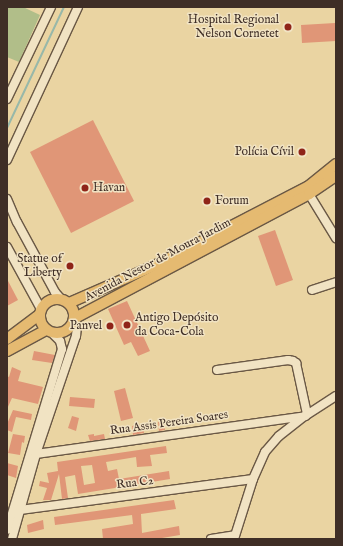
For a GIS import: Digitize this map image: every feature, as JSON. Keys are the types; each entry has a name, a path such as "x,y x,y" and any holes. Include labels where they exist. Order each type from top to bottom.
{"main road":[{"name":"Avenida Nestor de Moura Jardim","path":"7,351 50,332 65,331 75,319 308,186 336,164"},
{"name":"Avenida Nestor de Moura Jardim","path":"7,339 40,312 45,303 53,299 65,301 156,265 228,233 309,194 336,176"},
{"name":"Avenida Nestor de Moura Jardim","path":"65,301 74,310 75,319"},
{"path":"40,312 41,323 50,332"}],"street":[{"path":"7,99 50,7"},
{"path":"7,160 78,7"},
{"path":"309,194 336,238"},
{"path":"7,199 17,222 56,292 65,301"},
{"path":"7,248 40,312"},
{"path":"312,290 336,282"},
{"path":"12,539 36,454 76,336 77,327 75,319"},
{"path":"7,530 62,349 60,341 50,332"},
{"path":"217,370 293,360 296,363 306,415"},
{"path":"211,539 234,537 253,480 265,452 279,436 306,415 336,396"},
{"name":"Rua Assis Pereira Soares","path":"36,454 306,415"},
{"name":"Rua C2","path":"20,510 253,480"}],"green space":[{"path":"7,7 23,7 40,15 19,62 7,57"}],"building":[{"path":"335,23 336,41 302,43 301,25"},
{"path":"93,120 134,201 71,233 30,152"},
{"path":"275,230 293,280 276,286 258,236"},
{"path":"7,279 18,300 7,306"},
{"name":"Antigo Depósito da Coca-Cola","path":"127,301 150,351 138,356 131,342 124,345 108,309"},
{"path":"34,351 55,355 52,363 32,360"},
{"path":"12,367 21,371 18,381 43,387 38,404 12,398 7,409 7,376 9,377"},
{"path":"125,388 133,418 121,421 114,391"},
{"path":"70,397 95,399 94,408 69,406"},
{"path":"13,410 32,414 31,420 16,417 12,432 7,430 7,424"},
{"path":"72,416 79,418 76,431 68,428"},
{"path":"164,421 165,430 159,431 158,422"},
{"path":"143,424 144,433 133,435 132,426"},
{"path":"13,434 25,436 24,443 22,442 20,455 8,453"},
{"path":"94,434 94,436 104,434 105,439 90,441 88,435"},
{"path":"166,446 167,453 150,455 152,466 137,467 136,457 106,462 108,471 117,469 119,479 169,471 170,479 78,494 75,475 65,477 68,498 62,499 59,474 51,500 43,500 47,488 39,486 40,481 49,483 47,473 58,471 57,462","holes":["92,465 95,483 84,485 81,466"]},
{"path":"7,463 18,466 16,478 7,475"},
{"path":"174,500 176,509 141,514 142,533 179,526 180,535 156,539 103,539 102,529 133,524 132,515 55,525 54,517"},
{"path":"43,520 44,529 28,533 27,525"}],"waterway":[{"path":"7,128 64,7"}],"place":[{"name":"Hospital Regional Nelson Cornetet","path":"288,27"},
{"name":"Polícia Cívil","path":"302,152"},
{"name":"Havan","path":"85,188"},
{"name":"Forum","path":"207,201"},
{"name":"Statue of Liberty","path":"70,266"},
{"name":"Antigo Depósito da Coca-Cola","path":"127,325"},
{"name":"Panvel","path":"110,326"}]}
